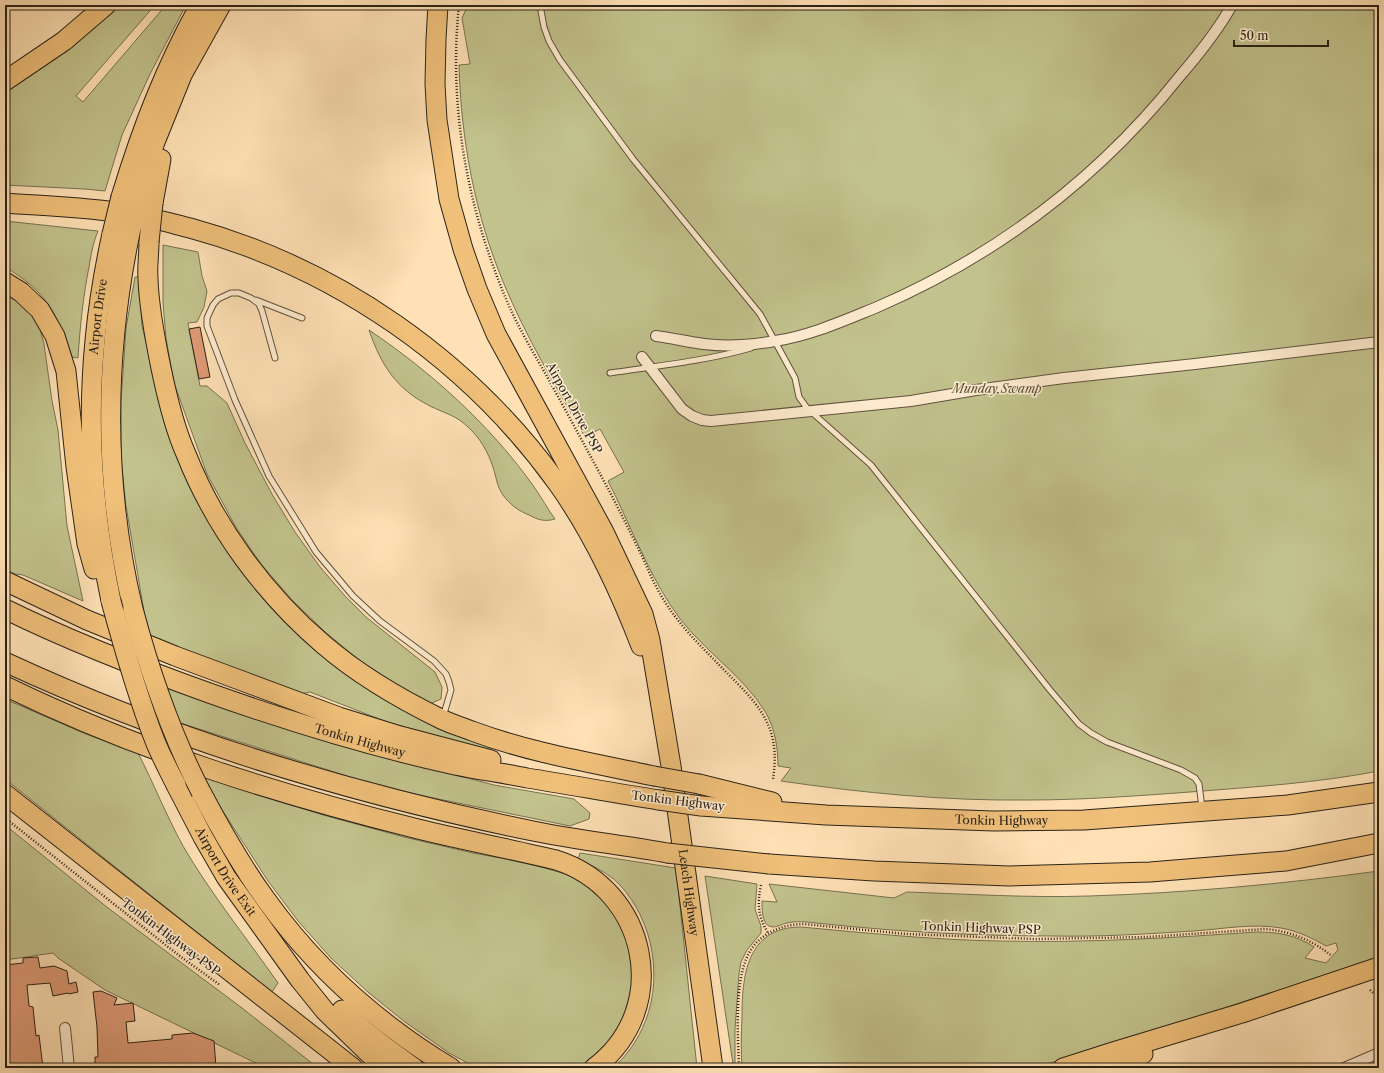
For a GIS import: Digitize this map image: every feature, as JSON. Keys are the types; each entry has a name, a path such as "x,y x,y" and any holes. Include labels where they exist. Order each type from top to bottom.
{"highway":[{"path":"5,81 64,41 106,5"},
{"path":"438,5 435,84 437,120 449,199 463,250 477,289 496,334 601,525 643,614 650,640 662,718"},
{"path":"213,7 166,138 159,168 137,200 150,242 148,279 155,340 171,410 186,454 205,496 226,533 257,575 288,610 324,645 355,669 389,692 443,720 494,739 531,750 699,784 826,815"},
{"name":"Airport Drive","path":"122,643 108,600 96,516 92,468 91,391 99,308 105,267 137,200 148,115 166,73 213,7"},
{"path":"5,203 59,206 129,214 168,223 234,242 308,272 342,290 418,340 472,386 504,418 557,483 574,508 595,545 630,618 644,655 662,718"},
{"path":"120,236 121,276 110,388 110,421 115,511 124,567 133,609 144,653 159,697 188,768 221,830 246,871 292,933 321,965 370,1010 415,1044 451,1068"},
{"path":"5,282 21,292 40,310 55,336 66,371 76,467 87,544 91,560 108,600"},
{"path":"5,581 101,626 175,656 340,717 400,736 615,793"},
{"name":"Tonkin Highway","path":"5,609 83,645 158,675 275,716 393,750 456,765 615,793 701,806 826,815 993,820 1084,820 1288,805 1379,792"},
{"name":"Airport Drive Exit","path":"122,643 144,713 156,742 202,837 226,876 300,980 326,1011 384,1068"},
{"path":"5,662 112,707 222,748 287,770 413,804 534,831 667,852 768,864 874,871 1009,876 1150,872 1286,860 1379,854"},
{"path":"5,686 109,732 207,768 332,807 418,829 556,860 590,876 608,892 623,910 635,934 641,961 638,1004 632,1021 623,1038 594,1068"},
{"name":"Leach Highway","path":"662,718 685,863 713,1068"},
{"path":"5,794 353,1068"},
{"path":"1286,860 1379,843"},
{"path":"266,934 354,1022 379,1043 414,1068"},
{"path":"1063,1068 1242,1013 1379,967"},
{"path":"1108,1068 1242,1013"}],"street":[{"path":"656,336 706,344 738,345 796,337 824,328 901,296 974,258 1026,224 1066,193 1098,166 1130,135 1166,94 1201,50 1232,5"},
{"path":"642,357 682,409 692,416 702,420 712,421 911,401 976,390 1064,378 1379,342"},
{"path":"65,1028 69,1068"},
{"path":"1344,1068 1379,1053"}],"lane":[{"path":"540,5 544,26 549,41 560,60 633,159 760,314 795,378 802,402 810,411 871,465 1050,690 1080,724 1091,734 1107,742 1189,774 1199,784 1202,812"},
{"path":"302,318 239,293 231,293 218,299 209,311 207,326 235,400 269,476 316,552 352,596 380,621 434,661 446,674 450,682 451,690 443,720"},
{"path":"251,298 258,304 262,311 276,358"},
{"path":"610,373 735,352 775,341"}],"path":[{"name":"Airport Drive PSP","path":"458,5 456,36 456,89 464,155 483,238 502,288 518,323 605,482 666,604 685,628 748,694 761,712 773,738 775,759 773,779"},
{"name":"Tonkin Highway PSP","path":"5,818 181,957 209,978 226,988"},
{"path":"761,885 759,910 768,933"},
{"name":"Tonkin Highway PSP","path":"740,1068 738,1022 740,993 743,970 748,954 768,933 775,929 797,924 906,934 1004,939 1146,937 1265,929 1280,930 1298,936 1316,944 1332,956"},
{"path":"1370,990 1379,998"}],"green space":[{"path":"117,5 155,5 76,96 83,102 166,5 186,5 150,74 122,135 105,191 5,185 5,88 59,53"},
{"name":"Munday Swamp","path":"468,5 1379,5 1379,771 1309,782 1089,799 1048,800 935,798 873,793 781,781 791,768 778,766 775,739 772,726 766,713 745,685 693,634 671,606 646,561 608,481 624,472 600,429 585,437 552,381 504,284 485,231 471,177 466,149 460,93 459,65 470,64 462,18"},
{"path":"5,221 98,231 92,249 85,290 78,358 72,357 55,316 40,294 31,285 5,267"},
{"path":"163,245 198,252 202,276 207,291 204,307 197,322 188,323 200,386 207,386 227,403 245,443 273,496 295,532 320,567 345,596 366,617 435,672 442,687 441,699 430,704 395,684 359,660 324,631 293,601 261,564 237,529 207,474 174,383 166,338 163,303"},
{"path":"135,277 139,277 142,326 166,424 284,619 490,744 490,751 387,722 310,692 301,694 151,638 145,617 126,506 121,458 121,402 126,328"},
{"path":"5,291 32,314 39,325 44,344 52,401 58,430 67,526 83,601 23,575 15,574 5,569"},
{"path":"369,330 436,381 497,440 535,488 555,519 542,520 535,518 518,510 509,502 499,489 489,456 477,436 460,420 418,399 399,384 385,365"},
{"path":"167,688 256,719 425,767 494,785 574,799 590,813 589,819 570,826 419,795 350,777 180,723"},
{"path":"5,699 86,734 138,753 183,846 217,898 278,983 272,992 5,779"},
{"path":"204,777 323,815 404,837 473,853 528,863 575,877 611,906 632,948 634,989 623,1024 592,1062 584,1068 477,1068 449,1053 405,1022 369,993 331,958 298,921 268,881 215,799"},
{"path":"5,825 108,908 242,1008 318,1068 266,1068 105,990 53,953 5,960"},
{"path":"580,853 676,868 697,1068 613,1068 626,1055 633,1045 642,1029 649,1011 653,992 654,973 652,954 648,934 641,916 631,899 619,884 610,876 578,859"},
{"path":"1379,871 1379,958 1097,1049 1033,1068 742,1068 742,1002 746,971 751,957 758,945 769,935 783,929 801,927 925,938 1032,941 1128,940 1264,932 1294,937 1314,947 1305,958 1326,963 1338,950 1336,943 1326,946 1293,931 1260,926 1106,936 939,933 802,922 792,922 771,927 765,922 762,907 762,901 777,902 769,884 894,898 907,892 1021,896 1125,895 1234,887"},
{"path":"705,876 757,884 755,909 761,926 761,933 747,950 741,962 735,1029 735,1064 733,1064"}],"building":[{"path":"200,327 210,377 199,379 189,329"},
{"path":"38,957 40,968 54,966 67,971 69,984 76,982 78,992 53,996 50,983 27,985 29,1006 33,1007 36,1036 39,1035 43,1068 5,1068 5,965 23,963 23,958"},
{"path":"101,991 117,998 114,1005 133,1003 135,1021 126,1022 128,1043 172,1039 172,1035 193,1033 214,1041 216,1067 95,1068 95,1057 98,1057 97,1027 93,992"}]}
